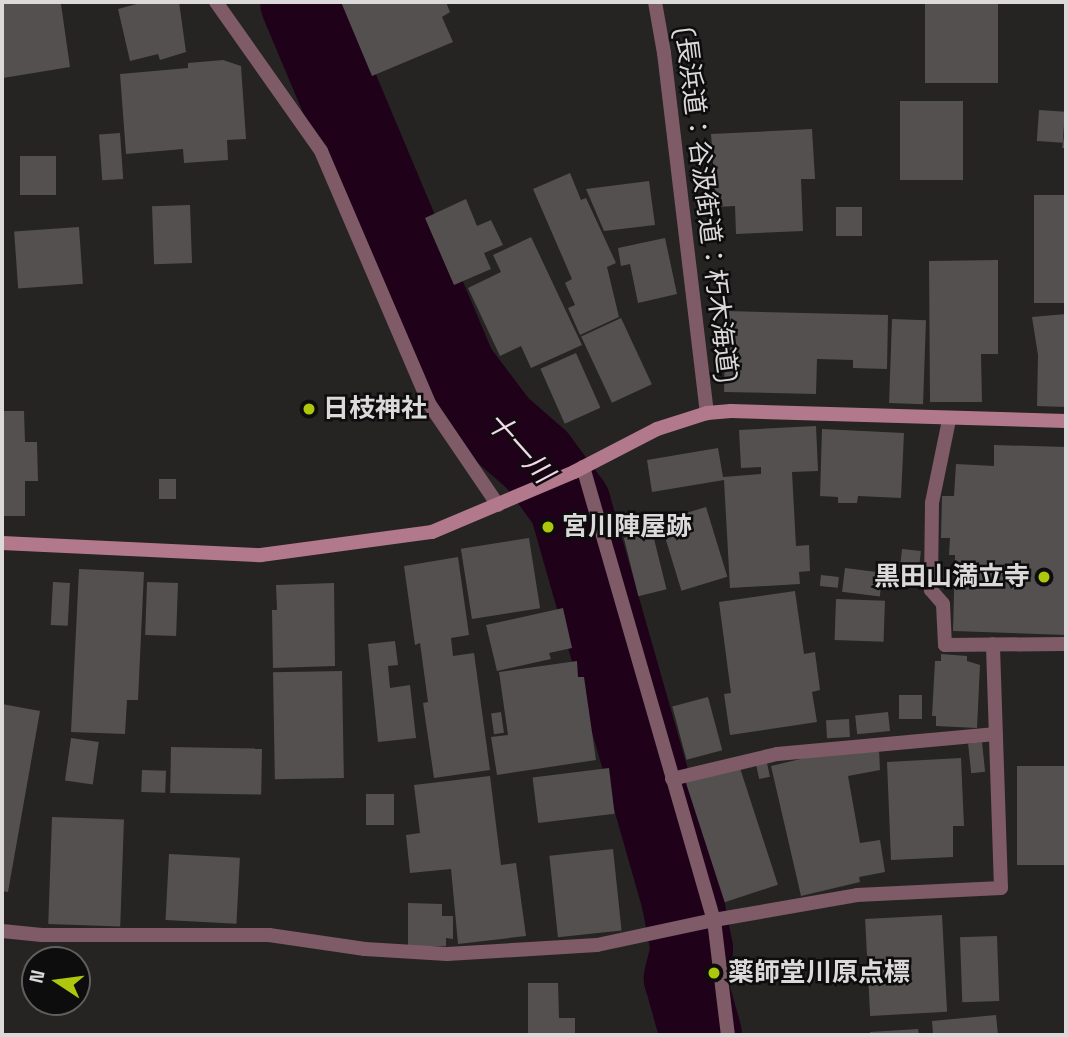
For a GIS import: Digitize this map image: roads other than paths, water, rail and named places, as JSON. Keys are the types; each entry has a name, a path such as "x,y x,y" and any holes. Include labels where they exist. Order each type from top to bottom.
{"main road":[{"path":"2,543 261,555 432,532 579,470 657,429 707,413 732,411 949,420 1066,421"}],"street":[{"path":"216,2 321,151 430,405 498,505"},
{"name":"(長浜道：谷汲街道：朽木海道)","path":"655,2 664,53 707,413"},
{"path":"949,420 932,503 931,590 943,604 945,645 1066,644"},
{"path":"579,470 672,779 707,922 728,1035"},
{"path":"2,931 41,935 269,935 365,949 447,954 597,944 857,895 1002,888 992,644"},
{"path":"672,779 777,754 996,734"}],"waterway":[{"name":"十一川","path":"301,2 456,370 498,426 537,460 570,505 682,898 692,949 685,978 701,1035"}],"place":[{"name":"日枝神社","path":"309,409"},
{"name":"宮川陣屋跡","path":"548,527"},
{"name":"黒田山満立寺","path":"1044,577"},
{"name":"薬師堂川原点標","path":"714,973"}]}
